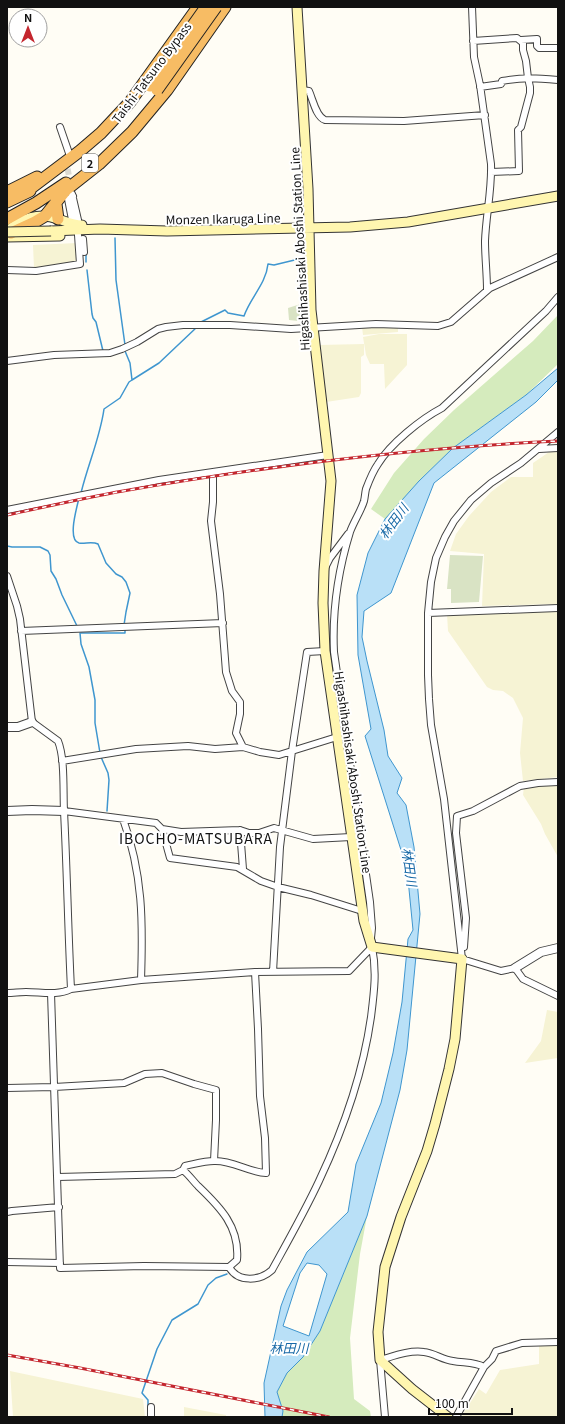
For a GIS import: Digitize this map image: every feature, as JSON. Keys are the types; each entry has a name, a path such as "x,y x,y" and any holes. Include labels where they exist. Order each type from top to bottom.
{"highway":[{"name":"Taishi-Tatsuno Bypass","path":"7,202 58,176 94,148 116,128 156,86 206,7"},
{"name":"Taishi-Tatsuno Bypass","path":"7,219 57,190 94,160 123,132 216,7"},
{"path":"23,194 101,133 130,102 156,86 197,48 225,7"},
{"path":"7,234 45,216 66,190 99,164 126,138 156,86 193,11"},
{"path":"193,11 197,48"},
{"path":"7,192 66,160"},
{"path":"56,204 58,219"}],"main road":[{"name":"Higashihashisaki Aboshi Station Line","path":"297,7 310,228 313,328 331,481 324,571 323,603 325,651 362,911 371,944"},
{"name":"Monzen Ikaruga Line","path":"7,234 51,230 100,229 167,231 350,227 401,223 558,196"},
{"path":"45,216 76,222 131,225 167,231"},
{"path":"7,234 81,237 128,234 147,231"},
{"path":"371,944 462,958 455,1039 449,1069 427,1151 401,1217 385,1267 378,1332 380,1360 412,1389 448,1417"}],"street":[{"path":"472,7 474,57 485,115 491,172 487,208 485,256 488,290"},
{"path":"473,40 517,38 521,40 537,39 537,46 539,48 558,48"},
{"path":"491,172 519,171 518,130 521,127 530,93 523,43 521,40"},
{"path":"480,87 501,84 502,81 528,78 558,80"},
{"path":"302,90 309,91 319,114 322,119 325,120 404,121 485,115"},
{"path":"72,194 68,199 76,222"},
{"path":"7,270 36,271 80,264 81,237"},
{"path":"7,361 48,356 110,353 122,349 166,327 230,325 272,328 313,328 376,324 444,325 451,322 490,288 558,257"},
{"path":"229,1267 232,1272 242,1278 254,1279 267,1275 272,1270 318,1183 331,1155 347,1112 362,1064 368,1035 375,987 374,958 371,944 372,928 370,902 334,652 333,627 334,602 341,563 351,529 364,501 366,488 378,464 392,446 431,414 442,408 546,312 558,297"},
{"path":"462,958 444,799 431,725 428,675 428,613 431,582 436,558 445,537 454,522 471,500 491,483 539,449 558,432"},
{"path":"539,449 558,448"},
{"path":"7,510 70,497 213,472 328,455"},
{"path":"213,472 213,502 211,521 223,623 226,672 232,691 240,702 240,714 236,733 243,747"},
{"path":"324,571 330,558 351,529"},
{"path":"7,576 17,606 22,631 32,722 58,741 60,746 62,761 66,851 66,898 71,989"},
{"path":"428,613 558,608"},
{"path":"22,631 223,623"},
{"path":"273,972 278,865 292,751 307,652 325,651"},
{"path":"7,727 18,727 32,722"},
{"path":"62,761 136,749 188,746 216,749 243,747 278,755 337,737"},
{"path":"462,958 466,918 456,833 457,816 473,811 520,786 558,782"},
{"path":"7,811 64,811 156,823 162,829 170,858 237,867 262,881 278,887 311,895 362,911"},
{"path":"123,819 135,854 139,883 142,915 141,980"},
{"path":"162,829 181,832 240,830 258,832 274,828 314,839 351,837"},
{"path":"240,830 243,869"},
{"path":"7,993 65,992 71,989 141,980 255,972 348,971 371,944"},
{"path":"462,958 501,971 515,968 541,952 558,948"},
{"path":"515,968 523,979 558,996"},
{"path":"58,1177 175,1174 183,1170 185,1166 214,1161 256,1172 266,1173 265,1138 260,1096 255,972"},
{"path":"51,993 60,1268 144,1266 229,1267 237,1260 238,1250 236,1236 227,1216 183,1170"},
{"path":"7,1088 124,1084 145,1074 162,1073 216,1090 214,1161"},
{"path":"7,1212 59,1207"},
{"path":"7,1262 60,1263"},
{"path":"456,1417 484,1367 492,1359 496,1351 522,1343 558,1342"},
{"path":"385,1417 380,1360 411,1352 424,1352 438,1355 450,1361 479,1364 484,1367"},
{"path":"150,1407 151,1417"}],"shaded area":[{"path":"77,243 78,261 76,263 34,268 33,245"},
{"path":"398,326 398,332 363,335 362,327"},
{"path":"379,334 407,334 407,365 385,389 384,364 370,364 366,355 363,337"},
{"path":"364,344 364,355 361,357 361,393 359,397 326,402 319,345"},
{"path":"552,450 558,450 558,604 482,606 484,554 450,551 456,534 469,516 491,492 511,477 533,477 533,463"},
{"path":"558,609 558,777 523,781 520,753 523,718 513,698 503,691 493,690 487,687 448,631 447,614"},
{"path":"558,782 558,857 541,824 523,795 524,786"},
{"path":"547,1010 558,1012 558,1058 525,1063 541,1041"},
{"path":"558,1343 558,1417 461,1417 479,1389 486,1394 500,1370 539,1364 539,1344"},
{"path":"10,1371 143,1399 145,1417 13,1417"},
{"path":"184,1407 226,1415 226,1417 184,1417"}],"green space":[{"path":"307,302 308,322 289,320 288,308"},
{"path":"558,315 558,364 526,395 453,448 419,481 385,519 371,509 394,473 424,439 454,410 533,341"},
{"path":"450,555 483,556 479,602 451,603 451,589 447,589"},
{"path":"367,1216 360,1254 350,1338 354,1399 370,1411 371,1417 282,1417 283,1411 277,1392 287,1373 303,1357 320,1331"}],"water":[{"name":"林田川","path":"558,368 558,380 536,402 434,483 391,593 364,611 362,637 367,661 384,730 388,756 402,778 397,793 406,805 414,847 420,914 407,1050 400,1090 367,1216 320,1331 303,1357 287,1373 277,1392 283,1411 282,1417 265,1417 264,1383 281,1306 287,1290 307,1252 348,1212 356,1164 381,1103 393,1053 402,1002 408,939 413,930 407,869 365,736 371,729 358,655 357,595 368,553 385,519 419,481 453,448 526,395","holes":["307,1263 319,1265 327,1274 309,1336 283,1326 300,1273"]}],"waterway":[{"path":"115,238 116,280 125,345"},
{"path":"86,253 86,262"},
{"path":"201,322 225,310 228,313 244,316 264,278 268,264 274,265 307,257"},
{"path":"87,270 92,314 96,322 103,351"},
{"path":"132,380 159,363 197,327"},
{"path":"81,493 100,430 104,409 120,398 129,382 132,380 130,363 125,351"},
{"path":"79,498 73,530 75,541 79,543 98,544 106,563 126,582 130,593 124,625"},
{"path":"7,546 40,547 48,551 50,555 51,571 77,626"},
{"path":"81,633 125,633 125,629"},
{"path":"80,633 81,644 89,667 95,700 95,723 100,753"},
{"path":"101,757 108,773 109,780 107,811"},
{"path":"148,1407 148,1400 142,1393 157,1349 172,1320 198,1304 208,1285 216,1278 227,1274"}],"tunnel":[{"path":"66,160 71,187"}],"railway":[{"path":"7,515 123,491 285,466 394,453 558,441"},
{"path":"7,1355 329,1417"}],"district":[{"name":"IBOCHO-MATSUBARA","path":"196,838"}]}
